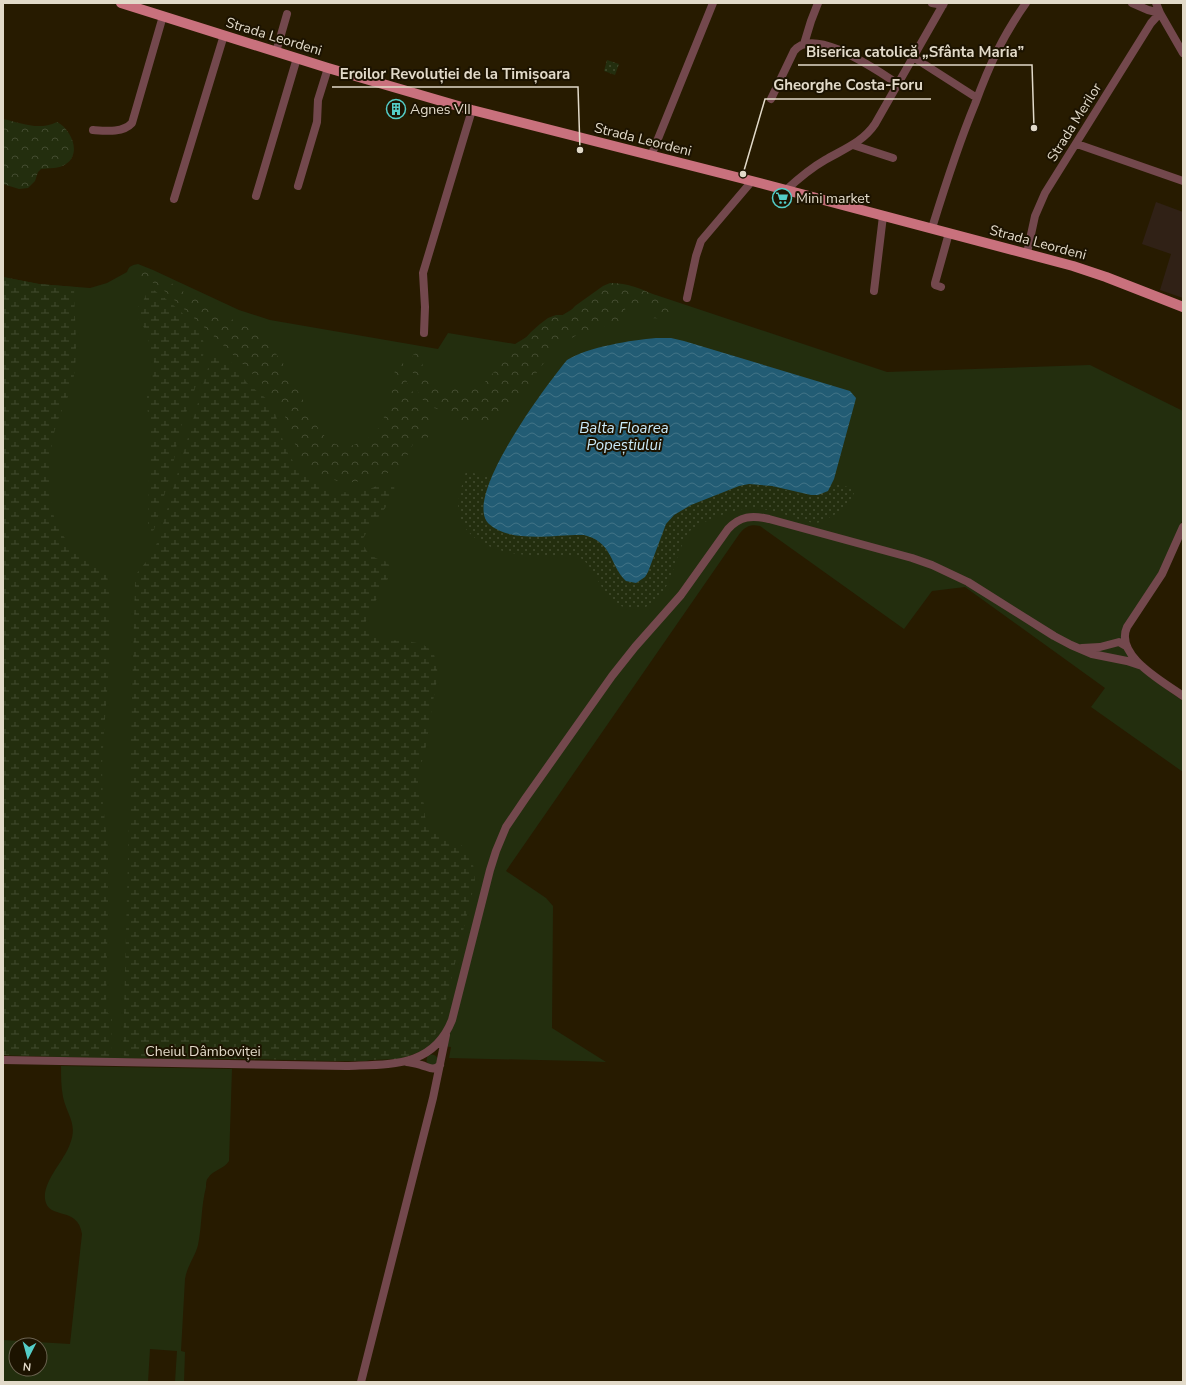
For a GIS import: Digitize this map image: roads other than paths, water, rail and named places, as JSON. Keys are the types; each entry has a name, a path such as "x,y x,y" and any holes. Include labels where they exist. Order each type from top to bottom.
{"main road":[{"name":"Strada Leordeni","path":"121,3 328,68 472,110 752,181 1093,272 1183,307"}],"street":[{"path":"651,156 713,3"},
{"path":"804,44 818,3"},
{"path":"786,190 815,166 862,139 871,129 943,4 932,3"},
{"path":"932,228 953,159 995,53 1004,36 1026,3"},
{"path":"1132,3 1148,10 1160,13"},
{"path":"1156,3 1160,13 1183,53"},
{"name":"Strada Merilor","path":"1026,253 1040,201 1131,56 1160,13"},
{"path":"276,52 287,14"},
{"path":"93,130 110,131 129,127 132,123 163,16"},
{"path":"174,199 224,36"},
{"path":"771,99 794,51 797,47 804,44 818,44 836,48 897,83"},
{"path":"913,57 977,98"},
{"path":"256,196 297,58"},
{"path":"298,186 317,122 318,100 328,68"},
{"path":"424,333 425,315 423,273 472,110"},
{"path":"1077,144 1183,181"},
{"path":"853,145 893,158"},
{"path":"687,298 696,256 701,241 752,181"},
{"path":"874,291 883,216"},
{"path":"941,287 936,285 935,281 949,233"},
{"path":"434,1091 433,1078 423,1060 427,1053 439,1042 452,1020 490,870 497,847 506,827 612,676 635,647 681,595 724,533 735,521 745,517 762,518 912,558 932,565 968,582 1054,636 1077,648 1092,654 1118,659 1142,666"},
{"path":"1118,659 1112,656 1110,651 1162,574 1183,527"},
{"path":"1118,659 1127,655 1124,636 1127,627"},
{"path":"1077,648 1094,648 1122,642 1142,666 1183,696"},
{"path":"361,1382 434,1091 446,1032"},
{"path":"435,1052 438,1053 440,1062 436,1068 402,1062 427,1053 435,1052"},
{"name":"Cheiul Dâmboviței","path":"3,1060 334,1066 372,1065 402,1062"}],"water":[{"name":"Balta Floarea Popeștiului","path":"656,338 671,338 684,341 850,391 856,398 834,479 828,491 818,495 811,495 772,486 749,484 739,486 691,505 674,515 666,524 648,572 645,577 636,583 626,581 623,578 605,547 593,538 584,535 535,537 522,536 509,534 498,530 489,524 484,510 487,491 496,467 510,441 527,415 567,360 586,351 598,348 623,342"}],"place":[{"name":"Agnes VII","path":"396,109"},
{"name":"Biserica catolică „Sfânta Maria”","path":"1034,128"},
{"name":"Eroilor Revoluției de la Timișoara","path":"580,150"},
{"name":"Gheorghe Costa-Foru","path":"743,174"},
{"name":"Mini market","path":"782,198"}]}
